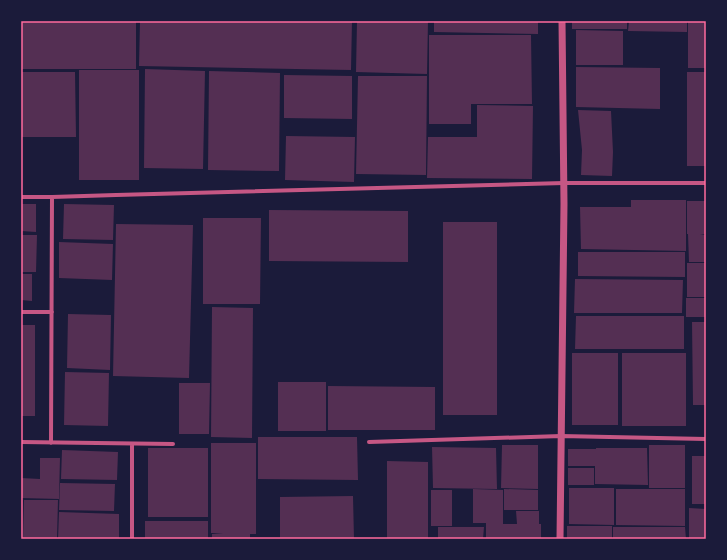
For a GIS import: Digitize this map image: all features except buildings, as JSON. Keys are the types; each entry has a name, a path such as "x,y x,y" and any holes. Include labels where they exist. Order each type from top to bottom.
{"street":[{"path":"560,539 564,183 562,21"},
{"path":"21,197 564,183 706,183"},
{"path":"51,443 52,197"},
{"path":"21,312 52,312"},
{"path":"369,442 561,436 706,439"},
{"path":"21,442 173,444"},
{"path":"132,444 132,539"}]}
